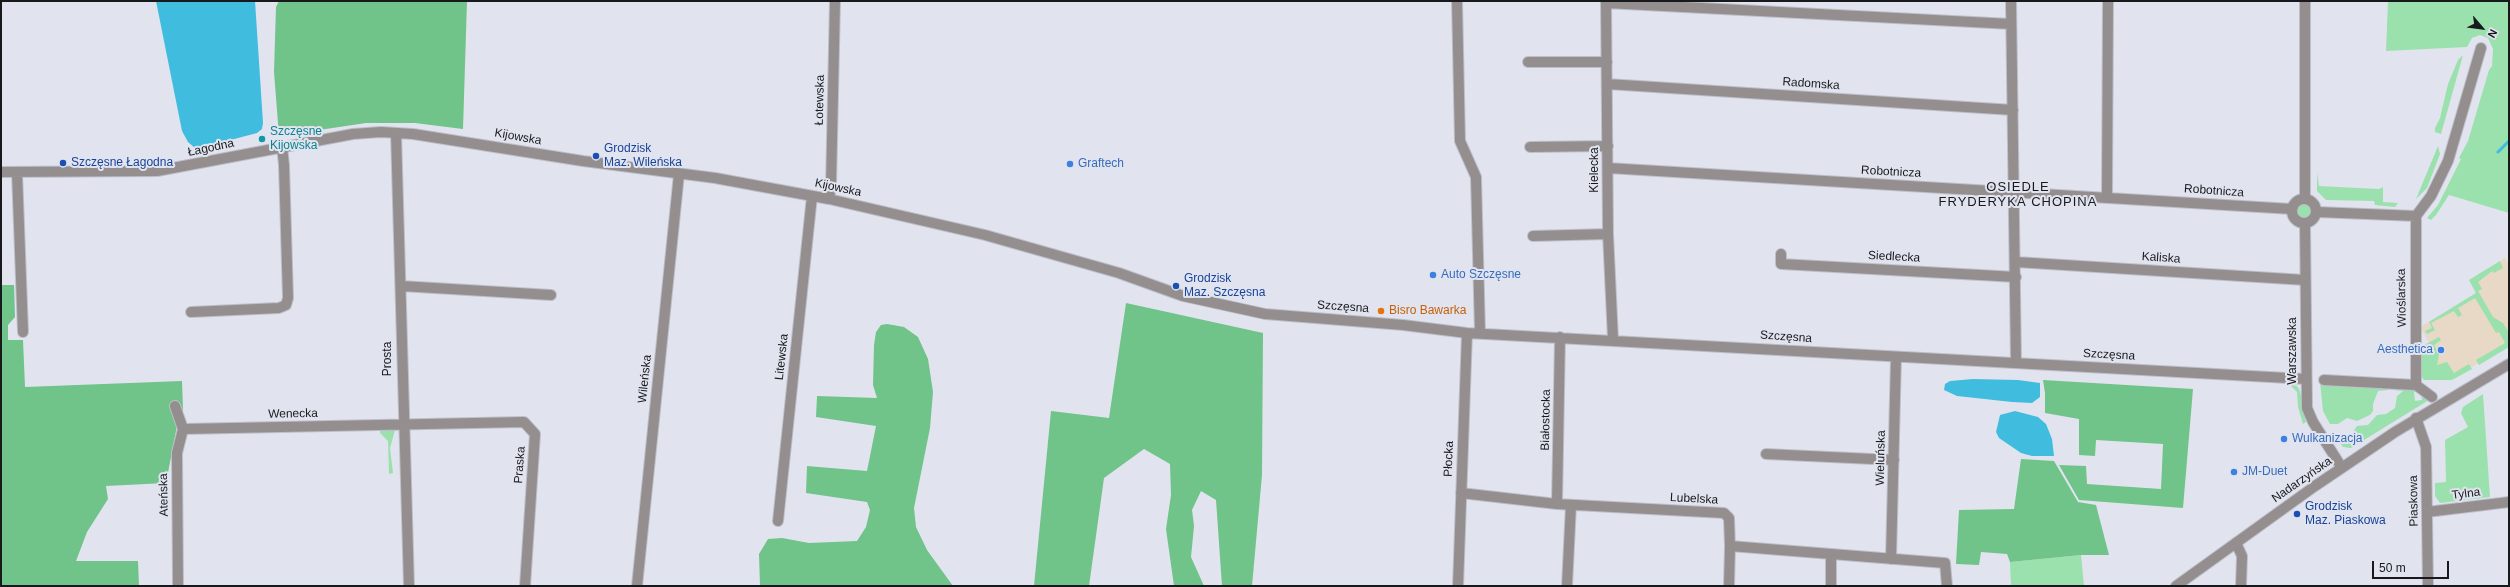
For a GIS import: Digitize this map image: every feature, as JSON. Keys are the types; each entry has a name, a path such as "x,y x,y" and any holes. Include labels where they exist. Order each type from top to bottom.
{"street":[{"name":"Łotewska","path":"829,199 831,186 835,1"},
{"path":"1457,1 1460,141 1476,177 1480,333"},
{"path":"2011,1 2016,262 2016,362"},
{"path":"2107,197 2108,1"},
{"path":"2305,1 2305,199"},
{"path":"1606,2 2011,24"},
{"name":"Kielecka","path":"1606,2 1608,234 1613,339"},
{"path":"2317,212 2416,216 2431,196 2445,167 2481,48"},
{"path":"1528,62 1606,62"},
{"name":"Radomska","path":"1607,84 2013,110"},
{"name":"Kijowska","path":"396,133 715,178 829,199 985,235 1119,273 1183,296 1265,314"},
{"name":"Łagodna","path":"1,172 157,171 282,146 353,134 396,133"},
{"name":"Prosta","path":"396,133 409,586"},
{"path":"191,312 279,308 286,305 288,290 282,146"},
{"path":"1530,147 1608,146"},
{"name":"Robotnicza","path":"1608,168 2292,209"},
{"path":"17,172 23,332"},
{"name":"Wileńska","path":"637,586 679,174"},
{"name":"Litewska","path":"778,521 812,196"},
{"path":"2305,199 2315,204 2317,212 2312,221 2305,224 2296,220 2292,209 2298,201 2305,199"},
{"name":"Wioślarska","path":"2416,216 2416,385"},
{"name":"Warszawska","path":"2305,224 2306,379 2310,415 2342,468"},
{"path":"1533,236 1608,234"},
{"name":"Siedlecka","path":"1781,254 1780,264 2016,278"},
{"name":"Kaliska","path":"2016,262 2305,280"},
{"path":"401,286 551,294"},
{"name":"Szczęsna","path":"1265,314 1403,325 1467,333 1613,339 1896,357 2016,362 2306,379"},
{"name":"Płocka","path":"1458,586 1467,333"},
{"name":"Białostocka","path":"1557,504 1560,337"},
{"name":"Wieluńska","path":"1891,559 1896,357"},
{"name":"Nadarzyńska","path":"2176,586 2342,468 2416,418 2509,364"},
{"path":"2324,380 2416,385 2432,397"},
{"path":"175,406 183,429"},
{"name":"Piaskowa","path":"2416,418 2425,442 2428,586"},
{"name":"Praska","path":"404,424 524,422 535,434 525,586"},
{"name":"Wenecka","path":"183,429 404,424"},
{"name":"Ateńska","path":"178,586 177,453 183,429"},
{"path":"1766,454 1894,460"},
{"name":"Lubelska","path":"1461,494 1557,504 1724,513 1729,518 1729,586"},
{"name":"Tylna","path":"2427,512 2509,502"},
{"path":"1567,586 1571,505"},
{"path":"2236,543 2242,556 2241,586"},
{"path":"1730,546 1945,563 1947,586"},
{"path":"1831,554 1831,586"}],"shaded area":[{"path":"2505,258 2509,264 2509,345 2450,380 2421,347 2429,342 2420,327 2476,293 2469,280"}],"green space":[{"path":"279,1 467,1 463,129 415,123 366,123 279,136 274,72 276,7"},
{"path":"2388,1 2509,1 2509,213 2449,195 2436,215 2431,220 2427,218 2438,205 2461,159 2459,158 2468,141 2489,70 2492,66 2493,49 2488,38 2480,35 2472,38 2467,47 2386,51"},
{"path":"2463,55 2441,134 2435,132 2435,128 2440,118 2448,84 2458,60"},
{"path":"2438,146 2440,154 2427,188 2416,199"},
{"path":"2317,173 2319,186 2379,189 2383,187 2383,202 2398,203 2395,207 2375,205 2374,201 2326,200 2317,191"},
{"path":"2304,203 2311,208 2312,211 2307,218 2304,219 2297,214 2296,211 2301,204"},
{"path":"2500,261 2503,268 2494,273 2492,271 2478,282 2482,289 2478,291 2493,317 2503,323 2509,333 2509,347 2479,365 2476,360 2505,343 2499,332 2496,333 2475,298 2458,308 2462,315 2458,317 2454,311 2431,323 2435,330 2427,334 2425,331 2432,328 2429,322 2476,293 2469,280"},
{"path":"1,285 14,285 15,317 8,325 8,340 23,340 25,387 182,381 183,410 177,426 166,483 106,486 108,499 87,532 76,561 138,561 139,586 1,586"},
{"path":"1126,303 1263,333 1262,475 1252,586 1222,586 1216,500 1201,491 1192,510 1194,526 1191,557 1204,586 1174,586 1166,529 1171,495 1170,464 1144,449 1104,478 1089,586 1034,586 1051,411 1109,418"},
{"path":"887,324 904,327 918,337 928,359 933,392 930,428 914,508 916,527 927,550 953,586 760,586 759,554 768,539 782,538 809,543 857,541 866,527 870,510 867,502 806,493 807,466 867,471 876,426 816,417 817,396 877,398 873,385 874,345 876,332 881,325"},
{"path":"2439,337 2441,340 2434,345 2439,354 2437,365 2447,362 2454,373 2469,364 2472,369 2452,380 2424,380 2421,376 2421,347"},
{"path":"2043,380 2193,389 2183,508 2079,500 2059,465 2086,466 2087,484 2161,489 2163,444 2096,440 2095,456 2079,455 2079,419 2045,413 2045,393"},
{"path":"2320,382 2351,383 2351,387 2353,388 2355,385 2388,386 2388,390 2378,391 2373,404 2373,411 2370,415 2357,421 2347,418 2338,424 2330,424 2323,411"},
{"path":"2289,384 2297,386 2300,391 2306,422 2303,424 2298,407 2297,392"},
{"path":"2393,387 2415,388 2420,392 2414,392 2415,401 2422,400 2421,393 2429,400 2351,448 2343,447 2337,439 2351,435 2357,426 2368,425 2377,415 2386,414 2395,408 2397,396 2403,391 2393,390"},
{"path":"2483,394 2490,497 2440,503 2435,496 2435,483 2446,482 2445,440 2468,427 2461,413 2463,407"},
{"path":"380,429 395,430 390,448 393,473 389,474 388,441 380,433"},
{"path":"2021,459 2054,461 2078,502 2096,505 2109,555 2081,555 2010,562 2007,554 1981,552 1979,565 1956,564 1959,510 2014,509"},
{"path":"2081,555 2084,586 2011,586 2010,562"}],"water":[{"path":"156,1 255,1 263,123 262,129 257,133 204,147 195,148 188,142 182,131"},
{"path":"1973,379 2018,380 2040,383 2040,397 2032,403 2012,402 1957,396 1944,390 1945,384 1950,381"},
{"path":"2015,411 2038,417 2046,424 2052,439 2054,456 2032,456 2021,453 1999,438 1996,432 2000,415"}],"waterway":[{"path":"2498,152 2509,141"}],"place":[{"name":"Szczęsne Kijowska","path":"262,139"},
{"name":"Grodzisk Maz. Wileńska","path":"596,156"},
{"name":"Szczęsne Łagodna","path":"63,163"},
{"name":"Graftech","path":"1070,164"},
{"name":"Auto Szczęsne","path":"1433,275"},
{"name":"Grodzisk Maz. Szczęsna","path":"1176,286"},
{"name":"Bisro Bawarka","path":"1381,311"},
{"name":"Aesthetica","path":"2441,350"},
{"name":"Wulkanizacja","path":"2284,439"},
{"name":"JM-Duet","path":"2234,472"},
{"name":"Grodzisk Maz. Piaskowa","path":"2297,514"}],"district":[{"name":"OSIEDLE FRYDERYKA CHOPINA","path":"2018,194"}]}
